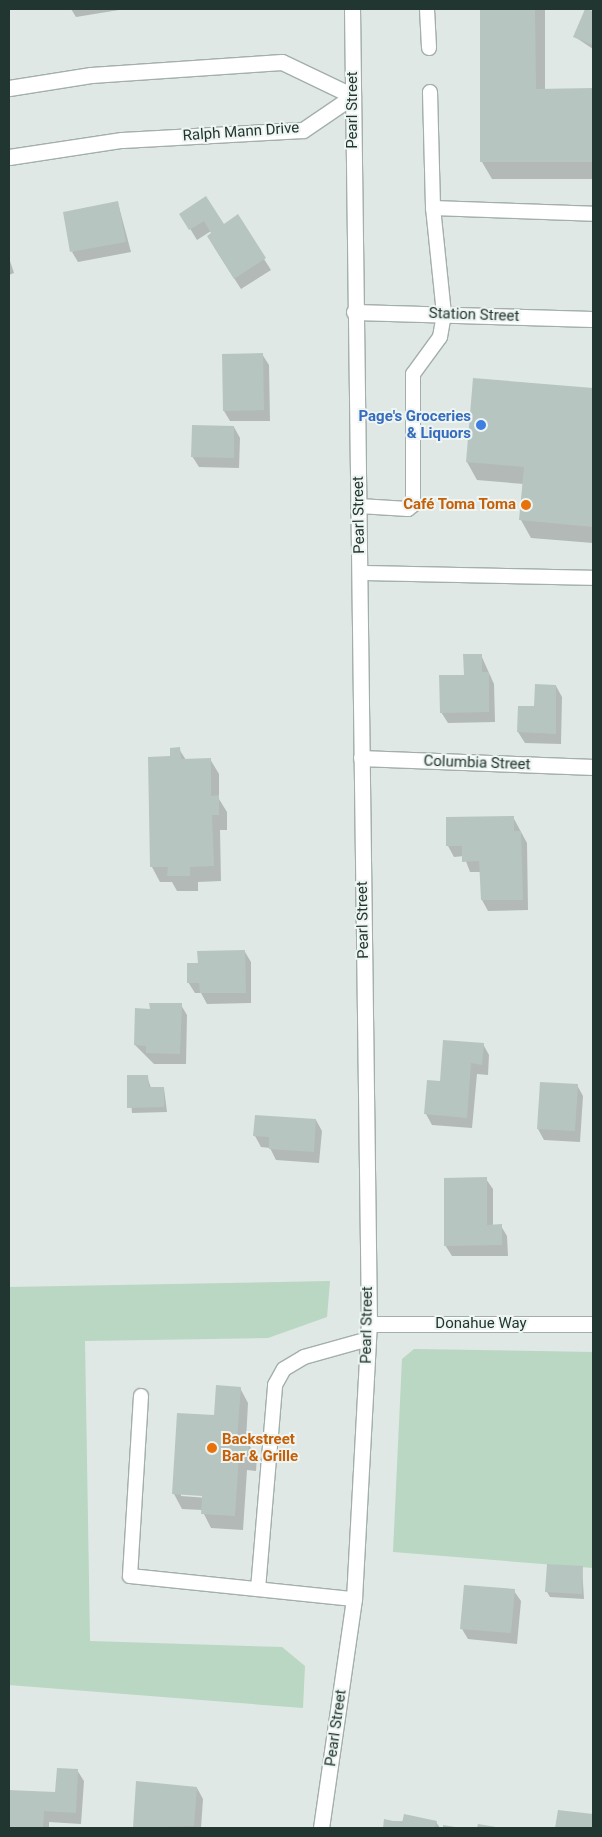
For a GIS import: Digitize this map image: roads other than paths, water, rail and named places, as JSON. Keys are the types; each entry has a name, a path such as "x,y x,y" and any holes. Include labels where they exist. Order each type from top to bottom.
{"main road":[{"name":"Pearl Street","path":"321,1828 354,1599 368,1331 360,573 354,312 352,9"},
{"path":"9,88 101,74 282,62 353,96"},
{"name":"Ralph Mann Drive","path":"9,157 122,140 303,130 353,96"},
{"name":"Station Street","path":"354,312 593,320"},
{"name":"Columbia Street","path":"361,758 593,767"},
{"name":"Donahue Way","path":"368,1331 593,1324"}],"lane":[{"path":"427,9 428,48"},
{"path":"359,506 408,509 413,505 413,374 440,337 444,314 433,208 430,92"},
{"path":"433,208 593,214"},
{"path":"360,573 593,578"},
{"path":"258,1589 275,1385 284,1369 304,1356 368,1331"},
{"path":"141,1396 130,1576 354,1599"}],"place":[{"name":"Page's Groceries & Liquors","path":"481,425"},
{"name":"Café Toma Toma","path":"526,505"},
{"name":"Backstreet Bar & Grille","path":"212,1448"}]}
